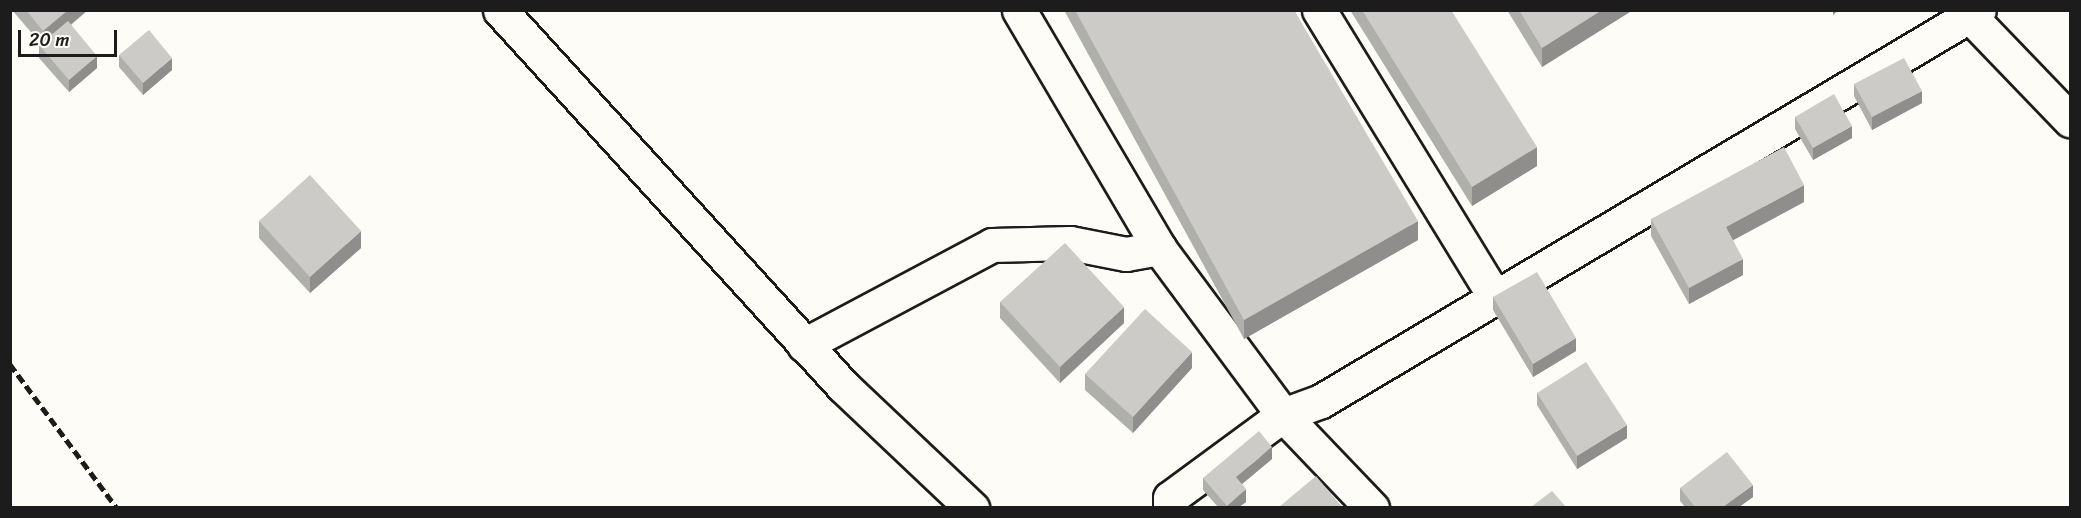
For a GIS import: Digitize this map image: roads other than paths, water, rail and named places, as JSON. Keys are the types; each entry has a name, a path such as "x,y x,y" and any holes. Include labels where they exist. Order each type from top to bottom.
{"street":[{"path":"500,10 804,345 972,507"},
{"path":"1019,10 1159,248 1283,415 1372,507"},
{"path":"1319,10 1496,299"},
{"path":"1170,507 1170,498 1283,415 1321,401 1496,299 1971,13 2070,120"},
{"path":"804,345 992,246 1070,243 1126,254 1159,248"}],"railway":[{"path":"10,364 117,508"}]}
